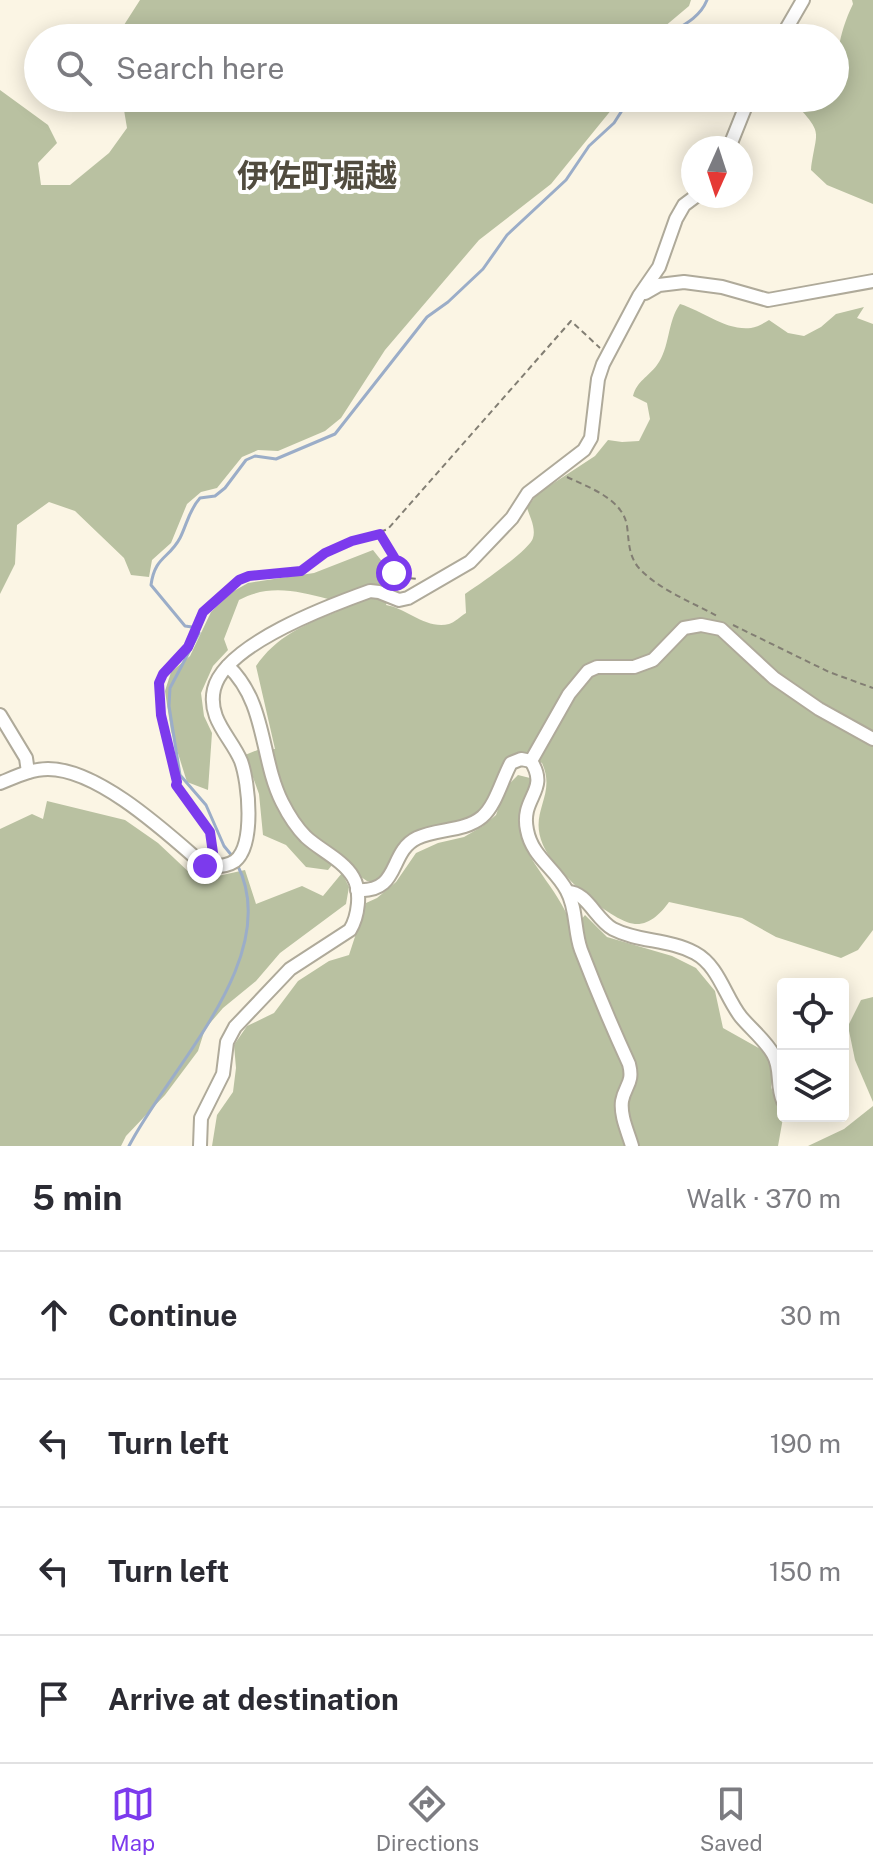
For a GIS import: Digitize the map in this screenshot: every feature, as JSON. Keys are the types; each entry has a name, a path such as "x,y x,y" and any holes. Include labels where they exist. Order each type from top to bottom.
{"street":[{"path":"789,24 803,0"},
{"path":"734,136 743,112"},
{"path":"0,783 28,772 61,770 138,808 205,866 226,865 236,860 244,850 247,837 248,809 241,761 217,722 213,703 214,688 228,666 284,626 313,612 370,591 399,600 408,598 458,570 505,526 528,493 584,450 591,438 598,379 608,352 659,267 682,208"},
{"path":"639,296 659,285 684,282 722,287 768,300 786,299 873,281"},
{"path":"531,761 569,694 588,671 597,667 634,667 653,660 684,628 701,625 721,629 774,678 819,709 873,739"},
{"path":"200,1146 201,1118 223,1074 227,1042 235,1027 290,969 350,930 358,907 353,877 307,837 280,798 252,700 242,679 228,666"},
{"path":"0,715 26,758 28,772"},
{"path":"357,890 376,889 385,884 405,850 416,838 462,826 484,815 511,763 521,759 531,761 537,770 538,781 525,812 527,831 532,848 568,892 582,952 629,1064 631,1084 622,1098 622,1112 632,1146"},
{"path":"568,892 579,894 601,921 612,929 669,943 697,954 706,962 741,1017 773,1053 777,1064"}],"path":[{"path":"215,867 210,832 176,785 158,694 163,674 188,647 203,612 239,580 249,576 301,571 325,553 388,529 571,321 608,352"},
{"path":"555,471 600,493 620,509 627,522 631,554 655,582 716,616"},
{"path":"380,534 394,557 397,577 421,579"},
{"path":"729,622 829,672 873,688"}],"green space":[{"path":"140,0 691,0 689,6 668,24 125,24"},
{"path":"852,0 873,0 873,204 827,185 811,170 816,133 802,112 849,112 849,24 845,24"},
{"path":"0,90 24,108 24,112 30,112 48,125 57,143 38,163 41,185 70,185 109,153 127,128 124,112 610,112 551,184 479,240 385,350 341,418 325,431 278,451 258,450 242,457 217,488 201,492 187,504 171,543 152,560 149,577 131,575 124,558 75,511 49,502 17,525 15,564 0,594"},
{"path":"680,304 724,324 751,328 769,320 788,333 804,336 836,314 864,307 857,318 873,324 873,930 858,950 841,958 776,937 742,918 669,902 646,923 635,924 611,914 570,880 543,845 539,822 546,775 542,763 528,757 516,758 502,767 490,802 474,816 416,834 379,881 367,881 336,860 328,870 306,867 286,845 263,835 259,794 245,755 260,749 275,749 256,666 272,647 291,633 336,612 328,599 317,596 272,591 239,600 224,639 228,650 213,666 201,693 204,716 212,733 208,790 187,782 171,731 165,691 171,672 190,656 211,612 232,592 248,583 314,573 373,550 388,569 394,584 386,605 433,624 455,621 466,613 465,594 530,544 534,530 527,508 537,494 595,456 608,440 639,441 650,419 647,403 633,396 661,358"},
{"path":"518,775 530,778 532,793 521,813 521,835 531,858 562,904 573,930 585,915 607,937 672,956 696,968 715,991 723,1028 764,1051 774,1071 771,1087 777,1102 777,1122 782,1122 778,1146 212,1146 217,1115 233,1092 236,1068 234,1045 247,1026 274,1013 298,981 329,961 349,955 366,903 396,882 416,853 438,843 464,837 483,826 496,815 506,787"},
{"path":"47,801 125,820 158,843 192,875 218,876 245,870 256,904 302,886 323,896 342,873 349,887 346,904 280,953 256,981 223,1008 205,1029 198,1051 165,1095 126,1136 121,1146 0,1146 0,829 32,814 43,819"},
{"path":"873,997 873,1102 855,1060 849,1031 849,1024 861,1000"},
{"path":"873,1106 873,1146 808,1146 844,1129"}],"waterway":[{"path":"685,24 694,18 707,0"},
{"path":"233,857 224,846 206,805 180,775 169,706 170,688 199,633 185,626 151,585 156,568 176,545 200,498 215,496 225,488 246,460 255,456 276,459 335,434 427,317 483,269 507,235 566,180 589,146 614,123 621,112"},
{"path":"129,1146 216,1011 234,974 246,936 248,900 237,864"}],"district":[{"name":"伊佐町堀越","path":"317,175"}],"route":[{"path":"205,866 215,867 212,840 206,824 176,785 158,694 163,674 188,647 203,612 239,580 249,576 301,571 325,553 360,538 380,534 394,557 394,573"}]}
